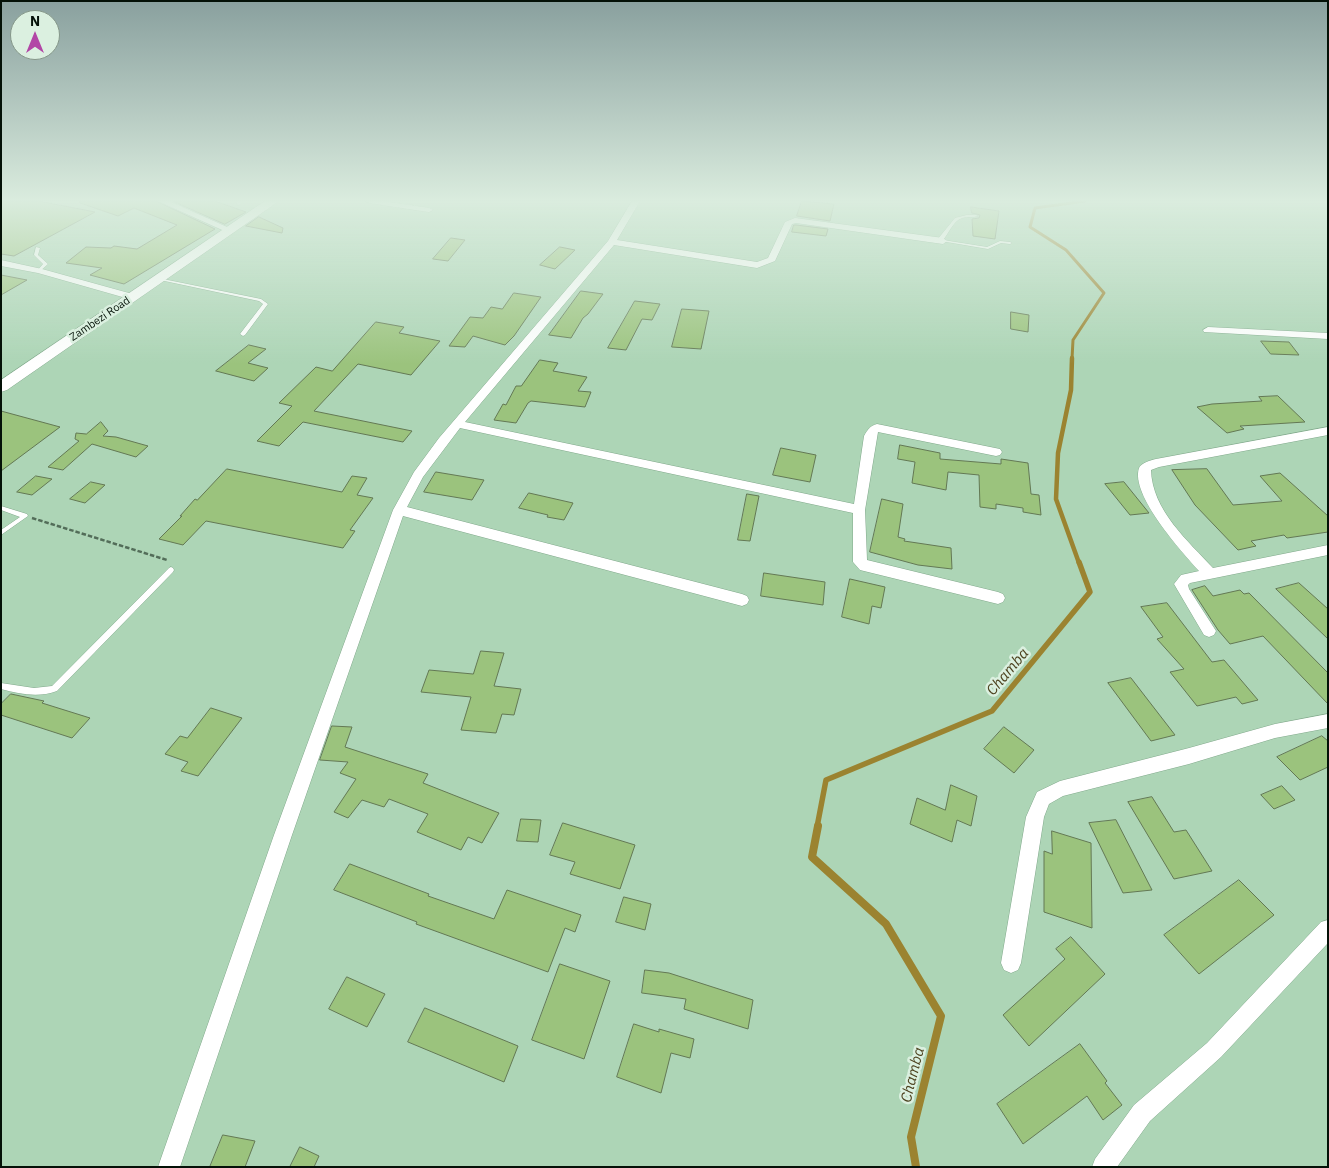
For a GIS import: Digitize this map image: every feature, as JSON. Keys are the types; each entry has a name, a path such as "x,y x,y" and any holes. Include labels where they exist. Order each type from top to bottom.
{"main road":[{"name":"Zambezi Road","path":"1,387 195,256"}],"street":[{"path":"168,1167 283,835 399,510 418,475 458,424 601,256"},
{"path":"697,256 757,265 768,262 774,256"},
{"path":"1,264 39,271 134,297"},
{"path":"1208,330 1328,336"},
{"path":"458,424 859,510"},
{"path":"996,452 877,428 873,430 870,436 859,510 860,562 865,566 998,598"},
{"path":"1209,573 1167,525 1158,510 1144,477 1145,468 1166,461 1328,431"},
{"path":"399,510 742,600"},
{"path":"1209,631 1183,590 1182,584 1186,578 1328,550"},
{"path":"1011,963 1035,817 1043,798 1060,788 1189,756 1275,732 1328,721"},
{"path":"1103,1167 1142,1114 1214,1050 1328,929"}],"lane":[{"path":"37,256 46,264 39,271"},
{"path":"160,279 261,300 266,304 242,334"},
{"path":"1,508 25,516"},
{"path":"1,533 25,516"},
{"path":"1,686 43,693 54,689 171,570"}],"path":[{"path":"25,516 167,560 171,570"}],"building":[{"path":"75,256 171,256 124,284 90,275 102,268 66,263"},
{"path":"436,256 452,256 448,261 433,259"},
{"path":"551,256 569,256 555,269 540,265"},
{"path":"1,275 27,280 1,295"},
{"path":"581,291 603,294 583,318 571,338 549,335"},
{"path":"514,293 541,297 514,336 505,345 473,336 465,347 449,346 470,317 483,318 491,307 502,309"},
{"path":"635,301 660,304 652,320 642,319 626,350 608,348"},
{"path":"682,309 709,311 701,349 672,347"},
{"path":"1011,312 1029,315 1028,332 1011,329"},
{"path":"376,322 404,327 399,333 440,341 411,375 358,364 314,411 412,431 403,442 303,422 279,446 257,441 292,406 279,403 316,367 332,371"},
{"path":"1261,341 1289,342 1299,355 1271,354"},
{"path":"249,345 266,349 248,363 268,368 254,381 216,371"},
{"path":"540,360 558,363 553,371 587,377 578,391 591,392 585,407 531,401 516,423 494,420 503,404 506,405 516,386 521,386"},
{"path":"1278,396 1305,422 1240,426 1244,429 1227,433 1197,407 1212,404 1262,401 1259,397"},
{"path":"1,411 60,427 1,471"},
{"path":"101,422 108,431 103,436 116,437 148,446 136,457 92,444 63,470 48,467 79,441 75,439 76,433 86,434"},
{"path":"900,445 940,453 940,459 1001,464 1001,459 1028,463 1031,494 1039,495 1041,515 1023,512 1023,508 996,504 996,509 980,507 979,475 948,472 946,490 912,483 915,462 898,459"},
{"path":"781,448 816,455 810,482 773,475"},
{"path":"227,469 342,492 352,476 367,478 357,495 373,498 350,530 355,531 343,548 206,521 183,545 159,539 182,516 180,516 195,499 197,500"},
{"path":"1207,469 1233,505 1282,501 1260,476 1280,473 1328,516 1328,532 1287,538 1284,535 1251,541 1256,546 1238,550 1195,505 1172,470"},
{"path":"436,472 484,480 472,500 424,492"},
{"path":"36,476 52,479 32,495 17,492"},
{"path":"91,482 105,485 85,503 70,499"},
{"path":"1124,482 1149,513 1130,515 1105,484"},
{"path":"529,493 573,503 564,520 547,517 548,515 519,508"},
{"path":"747,494 759,496 750,541 738,540"},
{"path":"882,499 903,504 898,537 905,539 904,541 951,548 952,569 918,565 870,552"},
{"path":"764,573 825,582 823,605 761,596"},
{"path":"850,579 885,587 881,608 872,606 869,624 842,617"},
{"path":"1299,583 1328,609 1328,639 1276,589"},
{"path":"1205,586 1213,596 1240,590 1244,594 1249,593 1328,673 1328,704 1263,636 1230,644 1218,630 1192,590"},
{"path":"1167,603 1212,662 1224,660 1258,700 1242,704 1236,697 1197,706 1170,672 1184,669 1157,639 1163,637 1141,607"},
{"path":"481,651 504,653 494,686 521,689 514,715 502,714 496,733 461,730 471,697 421,692 429,670 473,674"},
{"path":"1131,678 1175,735 1151,741 1108,683"},
{"path":"11,694 44,701 42,703 90,718 72,738 1,715 1,704"},
{"path":"211,708 242,718 198,776 181,771 188,762 165,754 180,736 187,738"},
{"path":"332,726 352,727 345,747 428,774 423,783 499,813 482,843 468,837 461,850 417,832 428,814 389,799 384,807 362,800 348,818 334,812 356,779 340,773 348,762 320,760"},
{"path":"1004,727 1034,750 1014,773 984,749"},
{"path":"1322,736 1328,741 1328,767 1300,780 1277,757"},
{"path":"951,785 977,796 971,826 957,820 952,842 910,824 917,798 945,810"},
{"path":"1282,786 1295,800 1274,809 1261,795"},
{"path":"1152,797 1174,832 1186,830 1212,871 1174,879 1128,802"},
{"path":"521,819 541,820 538,842 517,841"},
{"path":"1116,820 1152,890 1123,893 1089,823"},
{"path":"563,823 635,845 620,889 570,874 575,862 550,855"},
{"path":"1052,831 1091,843 1092,928 1044,912 1044,851 1052,854"},
{"path":"350,864 429,894 428,896 494,919 507,890 581,915 575,932 565,928 548,972 416,924 417,922 334,890"},
{"path":"1239,880 1274,915 1199,974 1164,935"},
{"path":"624,897 651,904 645,930 616,922"},
{"path":"1071,937 1105,974 1029,1046 1003,1015 1065,959 1056,949"},
{"path":"560,964 610,981 584,1059 532,1040"},
{"path":"645,970 669,973 753,1000 748,1029 684,1009 686,999 642,993"},
{"path":"347,977 385,994 367,1027 329,1009"},
{"path":"425,1008 518,1046 504,1082 408,1042"},
{"path":"634,1024 659,1032 659,1029 694,1039 690,1058 671,1053 661,1093 617,1077"},
{"path":"1080,1044 1107,1081 1105,1083 1122,1105 1103,1120 1087,1096 1023,1144 997,1104"},
{"path":"223,1135 255,1141 245,1167 210,1167"},
{"path":"300,1147 319,1156 314,1167 290,1167"}],"waterway":[{"name":"Chamba","path":"1071,256 1104,293 1073,340 1072,359"},
{"name":"Chamba","path":"1072,358 1071,390 1058,453 1056,499 1079,563"},
{"name":"Chamba","path":"817,827 826,780 992,711 1090,592 1079,562"},
{"name":"Chamba","path":"818,826 812,857 886,924 941,1016 911,1137 916,1167"}]}
